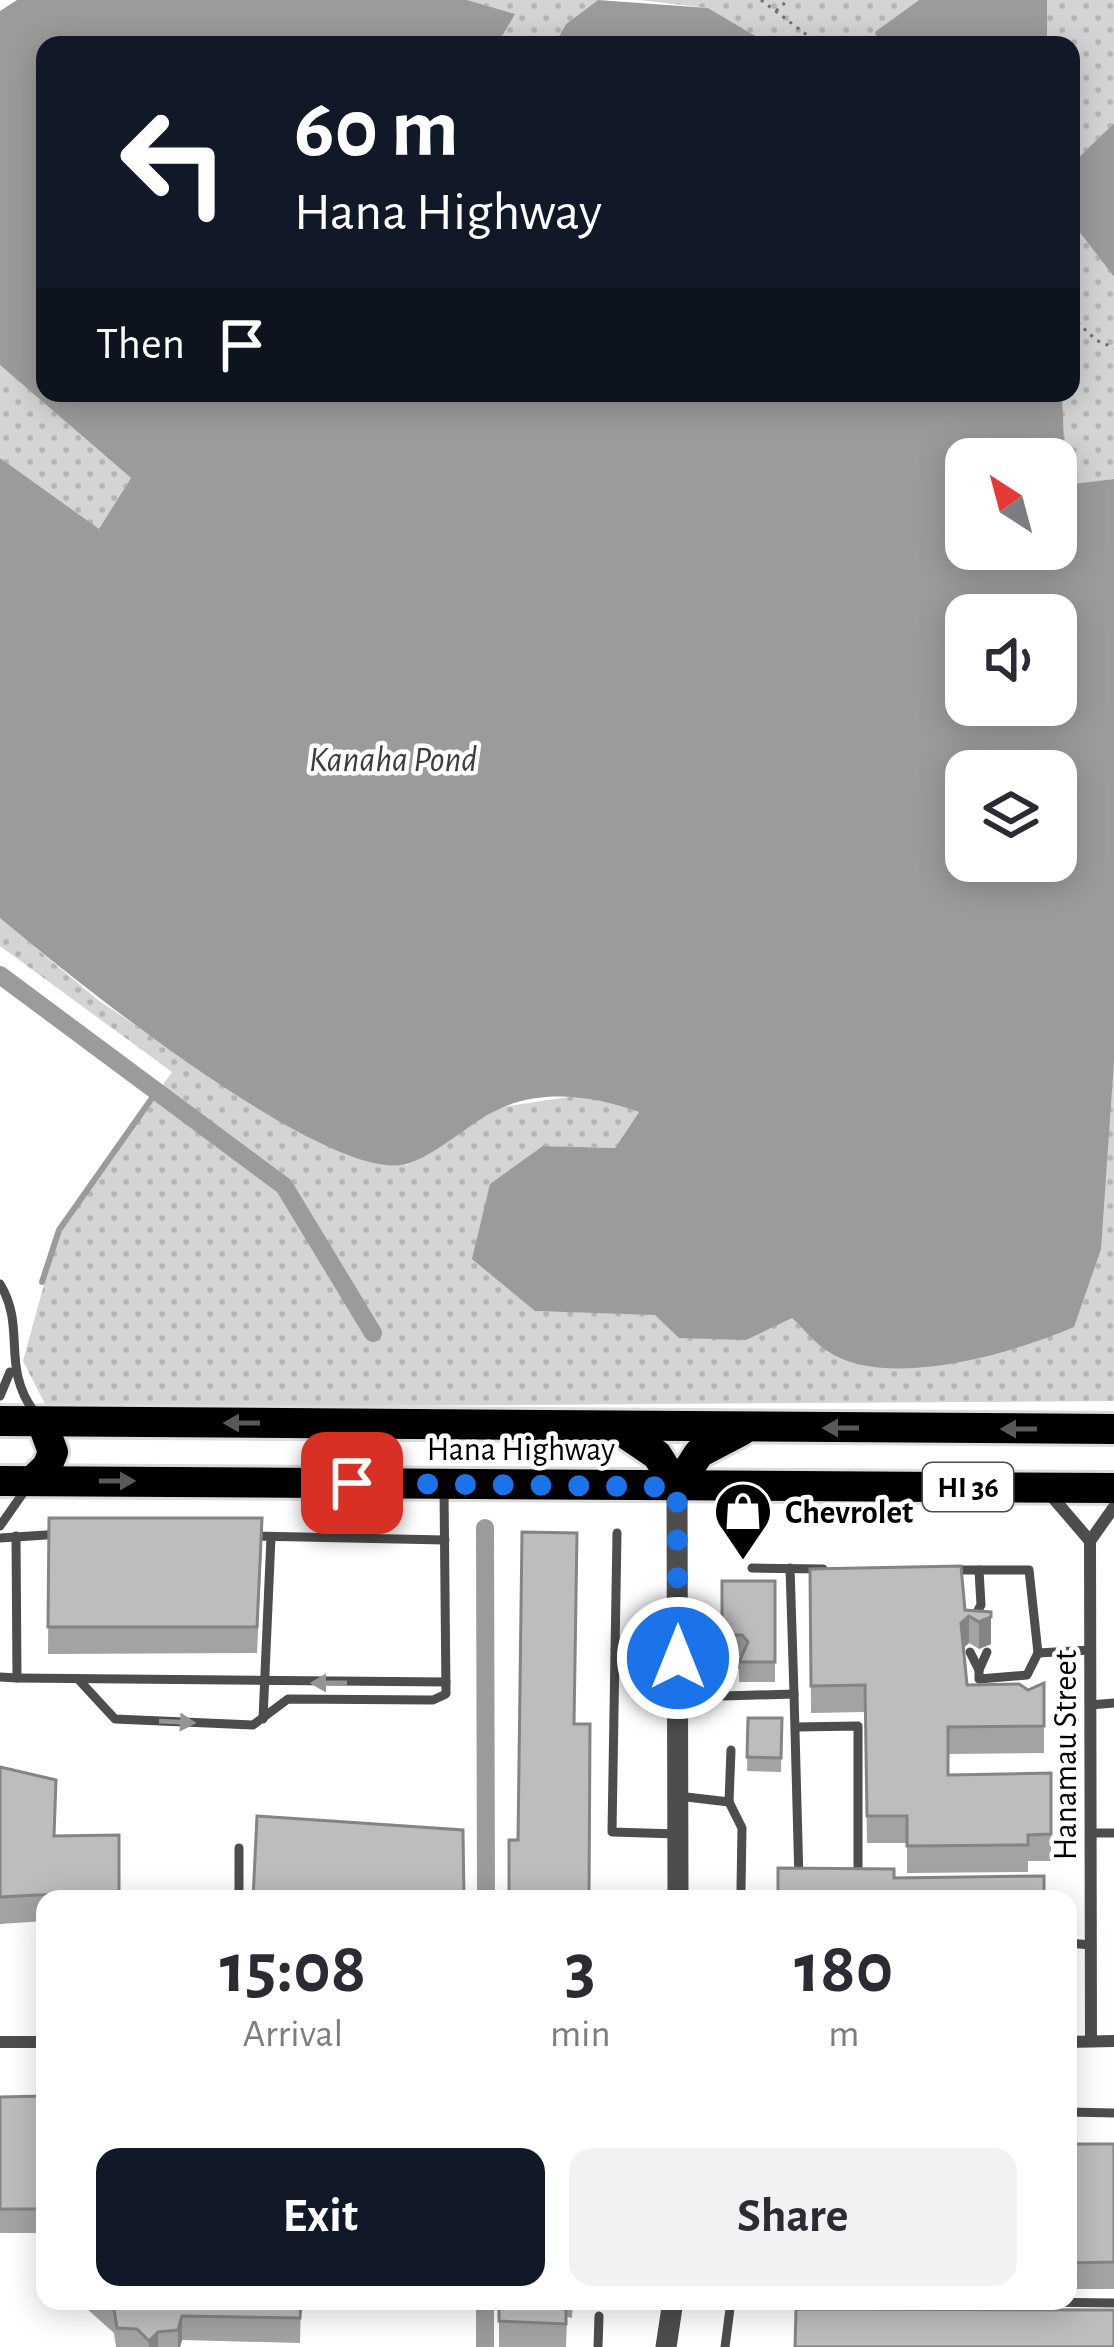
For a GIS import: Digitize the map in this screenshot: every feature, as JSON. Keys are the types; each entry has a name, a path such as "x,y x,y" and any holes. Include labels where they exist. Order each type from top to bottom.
{"main road":[{"name":"Hana Highway","path":"0,1421 1114,1429"},
{"path":"16,1481 47,1467 53,1452 42,1422"},
{"path":"611,1426 657,1455 677,1487"},
{"name":"HI 36","path":"677,1487 699,1453 758,1427"},
{"name":"Hana Highway","path":"16,1481 1114,1488"}],"street":[{"path":"677,1487 678,1890"},
{"path":"1044,1488 1067,1508 1090,1540 1114,1508"},
{"name":"Hanamau Street","path":"1090,1540 1091,2041"},
{"path":"1077,2042 1114,2041"},
{"path":"0,2042 36,2042"},
{"path":"665,2347 671,2310"}],"lane":[{"path":"0,1284 13,1310 0,1396"},
{"path":"6,1368 42,1422"},
{"path":"0,1526 16,1481"},
{"path":"78,1679 116,1719 253,1725 288,1699 433,1700 446,1694 444,1483"},
{"path":"616,1533 612,1832 678,1834"},
{"path":"0,1538 76,1534"},
{"path":"228,1534 445,1540"},
{"path":"16,1537 17,1678"},
{"path":"263,1719 271,1537"},
{"path":"752,1568 837,1569"},
{"path":"790,1568 799,1886 818,1886"},
{"path":"932,1570 1029,1570 1038,1653 1027,1675 1027,1691"},
{"path":"979,1570 986,1632"},
{"path":"972,1632 973,1613 981,1605"},
{"path":"615,1649 704,1666 739,1664"},
{"path":"1038,1653 1090,1650"},
{"path":"970,1652 979,1670"},
{"path":"987,1652 979,1679 1027,1675"},
{"path":"776,1664 793,1663"},
{"path":"704,1666 724,1696 794,1694"},
{"path":"0,1677 446,1682"},
{"path":"1090,1705 1114,1703"},
{"path":"796,1727 859,1726 858,1887"},
{"path":"731,1750 730,1802 742,1828 741,1889"},
{"path":"678,1796 730,1802"},
{"path":"1091,1833 1114,1833"},
{"path":"239,1848 239,1890"},
{"path":"1077,1944 1091,1945"},
{"path":"1077,2112 1114,2113"},
{"path":"1077,2303 1114,2303"},
{"path":"725,2347 730,2310"},
{"path":"598,2347 599,2316"}],"path":[{"path":"761,0 807,36"},
{"path":"774,13 788,0"},
{"path":"1080,325 1114,348"}],"shaded area":[{"path":"467,0 598,0 566,24 559,36 502,36 514,14"},
{"path":"639,0 919,0 876,32 877,36 756,36 708,8"},
{"path":"1047,0 1114,0 1114,123 1080,156 1080,36 1047,36"},
{"path":"1080,233 1114,277 1114,479 1077,484 1077,438 1064,438 1062,402 1080,402"},
{"path":"0,365 36,396 36,402 43,402 131,478 99,530 0,458"},
{"path":"0,918 98,1000 267,1113 407,1165 501,1107 589,1094 639,1112 615,1148 543,1146 536,1311 792,1318 829,1353 1114,1061 1114,1401 47,1408 23,1361 59,1230 172,1072 0,946"}],"water":[{"name":"Kanaha Pond","path":"17,0 467,0 515,14 502,36 36,36 36,396 0,365 0,11"},
{"path":"598,0 708,8 756,36 559,36 566,24"},
{"path":"919,0 1047,0 1047,36 876,36 875,32"},
{"path":"1114,123 1114,277 1080,233 1080,156"},
{"name":"Kanaha Pond","path":"43,402 1062,402 1064,438 945,438 945,570 1077,570 1077,484 1114,479 1114,1061 1101,1249 1074,1327 985,1357 882,1368 852,1363 827,1351 792,1318 746,1340 679,1338 655,1315 535,1311 472,1259 490,1184 543,1146 615,1148 639,1112 586,1099 532,1099 497,1110 410,1163 373,1163 322,1144 200,1071 0,918 0,458 99,529 131,478"}],"building":[{"path":"49,1518 262,1518 257,1627 48,1627"},
{"path":"522,1532 577,1533 574,1724 590,1724 589,1890 509,1890 509,1840 518,1840"},
{"path":"961,1566 965,1610 991,1612 991,1617 979,1622 969,1616 961,1623 967,1685 1019,1684 1028,1690 1044,1683 1044,1726 948,1727 948,1775 1051,1773 1051,1834 1028,1835 1028,1845 907,1846 907,1816 867,1816 865,1685 811,1686 810,1569"},
{"path":"722,1581 775,1581 775,1662 739,1662 748,1642 742,1635 722,1635"},
{"path":"748,1718 782,1718 781,1758 747,1757"},
{"path":"0,1767 56,1780 54,1836 119,1835 119,1890 36,1890 36,1895 0,1897"},
{"path":"257,1816 463,1830 464,1890 253,1890"},
{"path":"778,1868 894,1869 894,1878 1044,1876 1044,1890 778,1890"},
{"path":"36,2096 36,2209 0,2209 0,2097"},
{"path":"1077,2144 1114,2144 1114,2262 1077,2263"},
{"path":"114,2310 300,2310 300,2318 182,2316 178,2330 158,2332 149,2341 137,2329 117,2328"},
{"path":"499,2310 566,2310 566,2324 499,2321"},
{"path":"796,2310 1114,2310 1114,2347 795,2347"}],"waterway":[{"path":"0,975 284,1186 373,1333"},
{"path":"42,1282 59,1230 157,1091"},
{"path":"485,1528 486,1890"},
{"path":"485,2310 485,2347"}],"place":[{"name":"Chevrolet","path":"743,1562"}],"route":[{"path":"352,1483 677,1487 678,1658"}]}
